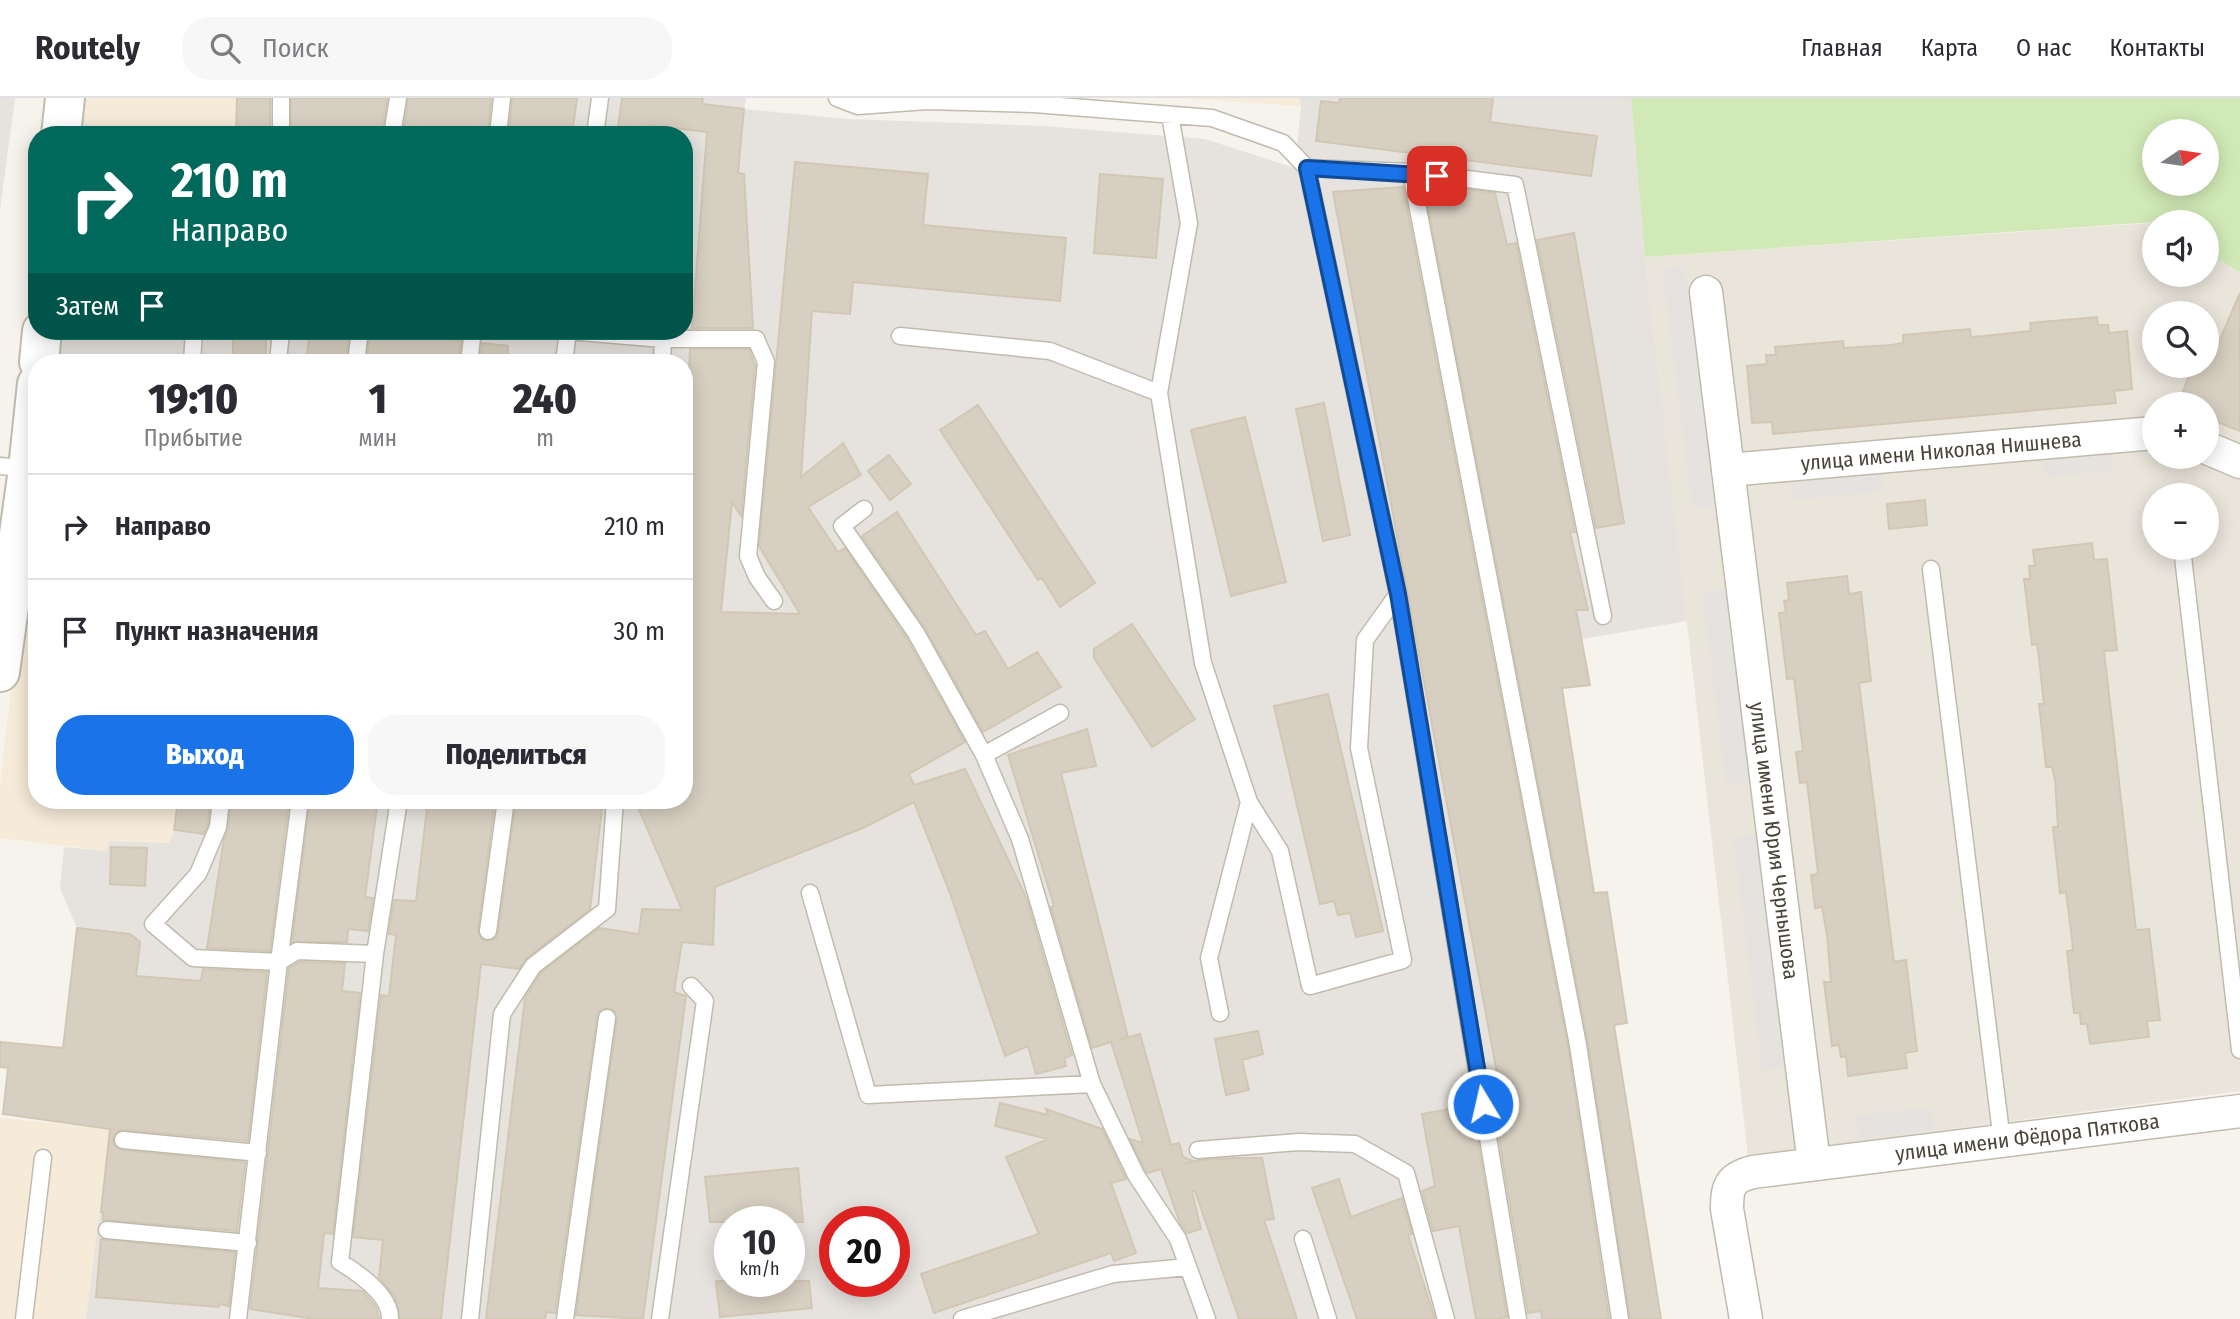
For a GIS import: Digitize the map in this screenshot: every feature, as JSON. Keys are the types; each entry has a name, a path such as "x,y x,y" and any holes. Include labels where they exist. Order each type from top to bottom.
{"street":[{"path":"62,126 65,98"},
{"name":"улица имени Юрия Чернышова","path":"1706,292 1814,1164"},
{"name":"улица имени Николая Нишнева","path":"1728,470 2142,434"},
{"path":"0,672 28,435"},
{"path":"2219,453 2240,462"},
{"name":"улица имени Фёдора Пяткова","path":"1814,1164 2240,1111"},
{"path":"1746,1319 1727,1209 1727,1190 1737,1176 1814,1164"}],"lane":[{"path":"281,98 281,126"},
{"path":"393,126 398,98"},
{"path":"499,126 502,98"},
{"path":"596,126 600,98"},
{"path":"837,98 858,106 927,102 1034,104 1212,118 1283,144 1307,168 1398,594 1518,1319"},
{"path":"1170,115 1189,223 1159,393 1203,663 1249,802 1280,851 1310,986 1403,960 1359,748 1365,640 1398,594"},
{"path":"1307,168 1411,172 1515,185 1603,616"},
{"path":"1411,172 1578,1045 1620,1319"},
{"path":"693,336 756,339 766,362 748,556 757,577 774,601"},
{"path":"900,336 1050,351 1159,393"},
{"path":"864,509 842,526 916,634 984,755 1020,839 1092,1084 1136,1175 1178,1239 1207,1319"},
{"path":"2183,560 2240,1050"},
{"path":"1931,569 2002,1141"},
{"path":"984,755 1060,713"},
{"path":"1220,1013 1209,958 1249,802"},
{"path":"220,809 218,827 198,874 153,924 193,958 279,962 297,951 375,954"},
{"path":"238,1319 298,809"},
{"path":"390,1319 390,1311 369,1281 340,1262 375,954 399,809"},
{"path":"488,931 505,809"},
{"path":"470,1319 502,1014 533,965 607,909 614,809"},
{"path":"810,893 868,1095 1092,1084"},
{"path":"660,1319 705,1001 691,986"},
{"path":"565,1319 607,1018"},
{"path":"122,1140 258,1153"},
{"path":"1198,1150 1299,1142 1355,1144 1406,1173 1447,1319"},
{"path":"23,1319 43,1158"},
{"path":"107,1230 248,1243"},
{"path":"1303,1239 1328,1319"},
{"path":"962,1319 1113,1275 1188,1267"}],"shaded area":[{"path":"0,98 15,98 0,210"},
{"path":"84,98 237,98 236,126 81,126"},
{"path":"237,98 746,98 744,109 847,119 1044,126 1205,139 1295,168 1300,98 1631,98 1645,257 1687,621 1582,639 1562,688 1594,893 1607,892 1627,1023 1614,1026 1661,1319 86,1319 110,1129 55,1122 77,928 60,888 64,847 107,851 109,841 169,843 177,809 693,809 693,354 53,354 55,340 693,340 693,126 236,126"},
{"path":"1180,98 1300,98 1301,106"},
{"path":"2142,224 2142,287 2219,287 2219,260 2240,272 2240,1091 1748,1156 1645,257"},
{"path":"1685,266 1714,506 1692,509 1662,269"},
{"path":"2110,448 2112,471 2044,477 2041,454"},
{"path":"1882,469 1884,491 1792,500 1790,477"},
{"path":"28,542 28,809 177,809 174,830 169,843 109,841 107,851 0,838 0,785"},
{"path":"1725,589 1749,782 1726,785 1702,592"},
{"path":"1755,834 1784,1068 1762,1070 1733,837"},
{"path":"1932,1107 1935,1129 1859,1139 1856,1116"},
{"path":"0,1118 110,1129 86,1319 0,1319"}],"green space":[{"path":"1631,98 2240,98 2240,272 2219,260 2219,210 2142,210 2142,223 1645,257"}],"building":[{"path":"237,98 270,98 270,126 236,126"},
{"path":"291,98 387,98 383,126 291,126"},
{"path":"408,98 491,98 489,126 404,126"},
{"path":"512,98 577,98 573,126 510,126"},
{"path":"622,98 703,98 702,104 744,109 738,173 744,174 753,328 693,328 707,132 693,130 693,126 618,126"},
{"path":"1340,98 1493,98 1490,122 1597,136 1591,176 1316,141 1321,101 1339,103"},
{"path":"795,162 928,174 923,225 1066,238 1060,301 853,282 850,314 812,311 801,477 843,443 861,475 808,507 838,552 845,548 907,639 965,742 909,774 914,785 965,769 1026,897 1072,1055 1064,1058 1066,1066 1036,1074 1028,1046 1005,1056 951,896 914,802 863,828 715,887 713,945 682,942 674,992 686,996 643,1319 576,1315 617,1019 614,1010 608,1008 599,1011 597,1017 555,1313 546,1312 545,1319 486,1319 525,998 541,973 599,928 639,934 642,909 682,910 639,809 693,809 693,354 690,354 690,349 749,349 755,366 741,516 732,502 721,612 800,614 759,546"},
{"path":"1100,174 1163,179 1156,258 1094,253"},
{"path":"1424,186 1495,193 1507,245 1516,243 1575,532 1570,532 1588,610 1576,610 1590,685 1562,688 1594,893 1607,892 1627,1023 1614,1025 1661,1319 1630,1319 1588,1043"},
{"path":"1403,187 1568,1047 1609,1319 1542,1319 1541,1311 1528,1313 1493,1102 1502,1100 1333,192"},
{"path":"1574,233 1624,523 1596,528 1537,240"},
{"path":"2240,293 2240,431 2219,423 2219,392 2183,391 2188,378 2219,378 2219,342"},
{"path":"2097,317 2098,325 2108,325 2109,333 2127,331 2132,389 2114,391 2116,403 1773,434 1772,422 1752,423 1747,366 1767,364 1766,355 1776,355 1775,347 1843,341 1844,348 1892,345 1903,343 1903,335 1970,329 1971,337 1984,336 2031,331 2030,323"},
{"path":"233,340 266,340 266,354 233,354"},
{"path":"309,340 348,340 347,354 307,354"},
{"path":"369,340 461,341 460,354 368,354"},
{"path":"482,343 508,346 508,354 481,354"},
{"path":"1324,403 1350,535 1323,541 1296,409"},
{"path":"978,405 1095,583 1060,607 1042,578 1038,580 940,430"},
{"path":"1245,417 1286,582 1231,596 1191,430"},
{"path":"889,455 911,484 890,500 868,471"},
{"path":"1925,500 1927,525 1889,529 1887,504"},
{"path":"897,512 976,635 985,631 1008,669 1037,652 1061,687 983,732 925,628 862,536"},
{"path":"2092,543 2094,560 2107,559 2117,650 2104,651 2136,930 2149,929 2160,1020 2147,1021 2149,1037 2090,1044 2087,1024 2081,1024 2080,1013 2074,1013 2067,951 2073,950 2072,939 2066,892 2060,893 2053,827 2058,827 2055,780 2052,767 2046,767 2039,704 2044,704 2039,658 2037,644 2032,645 2024,579 2030,579 2029,566 2035,566 2033,550"},
{"path":"1847,576 1849,594 1861,592 1871,681 1859,683 1894,962 1906,960 1917,1051 1905,1053 1907,1068 1848,1076 1846,1056 1841,1057 1839,1045 1832,1046 1824,982 1831,982 1827,935 1822,907 1815,908 1811,875 1818,874 1807,782 1800,783 1796,752 1803,751 1794,678 1787,679 1779,613 1786,612 1784,601 1789,600 1787,583"},
{"path":"1132,624 1195,719 1152,747 1094,658 1094,649"},
{"path":"1328,694 1383,931 1356,937 1350,913 1338,915 1334,901 1320,904 1274,706"},
{"path":"1087,729 1096,766 1061,773 1128,1037 1118,1040 1140,1034 1171,1145 1179,1143 1183,1157 1193,1161 1185,1164 1199,1160 1262,1158 1274,1219 1264,1220 1297,1319 1239,1319 1195,1191 1192,1192 1201,1229 1187,1233 1180,1223 1161,1169 1147,1173 1130,1139 1143,1143 1111,1042 1092,1048 1051,907 1054,906 1008,755"},
{"path":"177,809 209,809 204,834 174,830"},
{"path":"230,809 288,809 270,951 207,948"},
{"path":"309,809 377,809 365,897 373,898 368,931 348,929 347,942 292,942"},
{"path":"427,809 494,809 478,930 481,939 487,941 496,938 498,932 515,809 602,809 590,909 527,958 519,969 481,964 441,1319 400,1319 395,1297 379,1277 383,1240 353,1237 381,995 389,996 396,935 389,934 394,900 416,901"},
{"path":"111,847 147,848 145,886 110,884"},
{"path":"77,928 130,934 140,942 136,976 201,981 203,969 267,972 248,1141 124,1130 118,1131 113,1138 114,1145 122,1150 245,1162 237,1231 103,1220 101,1212 110,1129 3,1114 8,1068 0,1067 0,1042 63,1048"},
{"path":"300,962 345,963 342,991 360,993 333,1234 324,1233 318,1288 363,1291 376,1307 379,1319 314,1319 250,1309 289,968"},
{"path":"1258,1031 1263,1054 1242,1060 1249,1090 1226,1095 1215,1039"},
{"path":"1000,1103 1048,1115 1046,1109 1102,1129 1126,1179 1111,1183 1136,1253 1114,1261 1111,1253 934,1313 921,1274 1039,1234 1006,1157 1048,1139 995,1126"},
{"path":"1472,1105 1507,1317 1496,1319 1476,1319 1459,1226 1433,1231 1422,1191 1435,1186 1422,1114"},
{"path":"798,1168 802,1206 714,1206 714,1222 710,1222 705,1177"},
{"path":"1339,1179 1351,1217 1402,1198 1412,1234 1408,1235 1435,1319 1357,1319 1312,1188"},
{"path":"101,1239 235,1252 229,1306 96,1297"},
{"path":"805,1281 809,1281 812,1308 720,1317 718,1297 805,1297"}],"route":[{"path":"1437,176 1411,172 1307,168 1398,594 1483,1104"}]}
